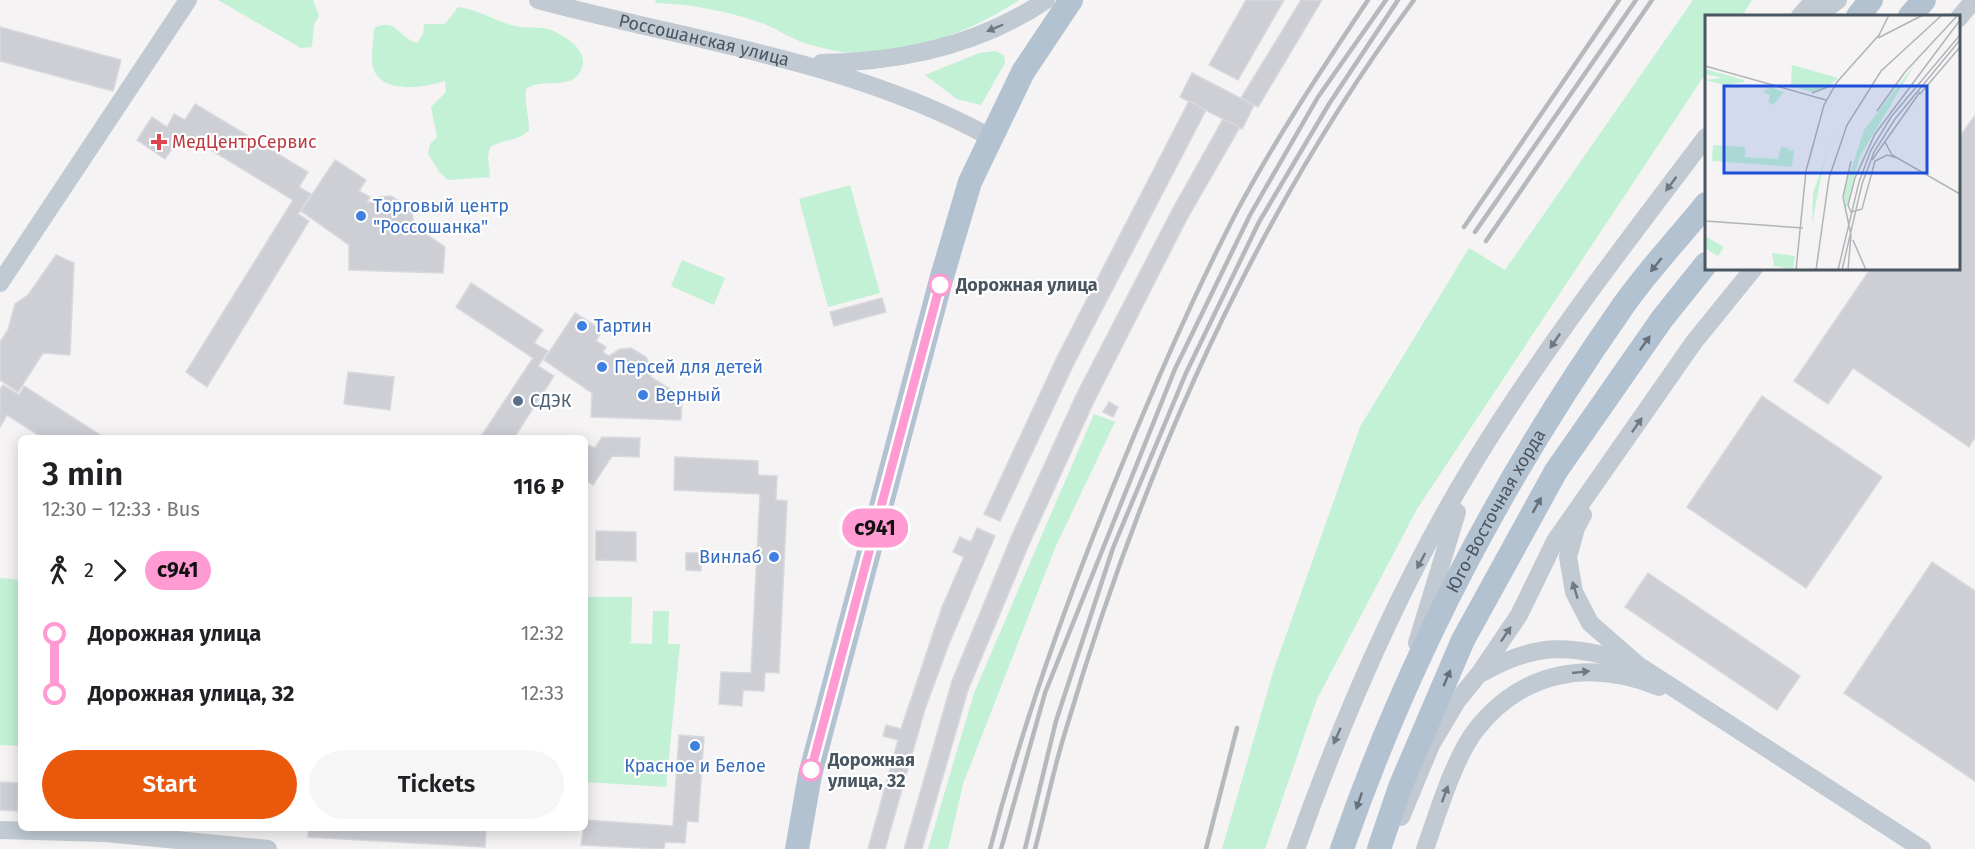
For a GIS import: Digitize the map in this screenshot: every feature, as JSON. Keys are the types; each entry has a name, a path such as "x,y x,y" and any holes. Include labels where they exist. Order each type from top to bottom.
{"main road":[{"path":"797,849 810,775 941,280 970,182 1023,72 1071,0"},
{"path":"1859,15 1871,0"},
{"path":"1911,15 1924,0"},
{"name":"Юго-Восточная хорда","path":"1342,849 1366,778 1433,624 1527,452 1624,304 1705,206"},
{"name":"Юго-Восточная хорда","path":"1379,849 1400,787 1463,640 1556,471 1662,319 1705,266"}],"street":[{"path":"0,283 188,0"},
{"name":"Россошанская улица","path":"538,0 802,63 930,106 990,137"},
{"name":"Россошанская улица","path":"802,63 873,61 933,50 1006,23 1047,0"},
{"path":"1801,15 1814,0"},
{"path":"1817,15 1838,0"},
{"path":"1925,15 1934,0"},
{"path":"1960,18 1974,0"},
{"path":"1296,849 1331,748 1394,612 1471,467 1582,301 1705,140"},
{"path":"1387,849 1431,745 1457,701 1479,674 1519,615 1555,541 1694,342 1752,270"},
{"path":"1406,687 1433,584 1471,467"},
{"path":"1604,473 1576,528 1568,557 1574,592 1590,623 1638,665 1922,849"},
{"path":"1479,674 1510,657 1571,648 1600,653 1638,665"},
{"path":"1425,849 1448,785 1474,733 1502,702 1528,685 1556,676 1586,671 1621,674 1694,702"},
{"path":"0,830 18,831"},
{"path":"35,831 106,833 268,849"}],"green space":[{"path":"218,0 313,0 319,16 314,25 312,47 301,48"},
{"path":"656,0 1019,0 984,21 944,38 902,49 861,54 807,44 762,23 736,15 709,9 655,3"},
{"path":"1693,0 1752,0 1743,15 1705,15 1705,75 1417,509 1317,699 1265,849 1222,849 1274,669 1360,427 1469,248 1505,270"},
{"path":"458,7 515,26 548,29 576,46 583,59 578,75 573,79 560,83 538,84 526,89 529,130 520,137 490,147 488,157 490,177 448,180 440,173 428,154 430,144 437,137 431,107 446,92 445,81 413,87 391,85 375,73 372,54 374,28 388,25 417,43 423,34 424,24 445,24"},
{"path":"995,51 1004,55 1005,63 981,105 957,99 925,75 979,53"},
{"path":"850,185 880,293 828,307 799,199"},
{"path":"682,260 725,278 714,305 671,286"},
{"path":"1094,414 1115,422 1055,548 963,784 948,849 928,849 974,693"},
{"path":"0,578 18,580 18,746 0,745"},
{"path":"588,597 632,597 631,642 628,643 652,644 653,611 669,611 668,644 680,644 666,787 588,782"}],"building":[{"path":"1246,0 1284,0 1238,80 1209,65"},
{"path":"1301,0 1322,0 1258,107 1241,98"},
{"path":"0,27 121,60 113,91 0,61"},
{"path":"1192,73 1254,105 1242,129 1180,97"},
{"path":"1189,101 1206,110 1074,364 1000,521 984,514 1057,357"},
{"path":"195,104 308,172 299,187 311,194 298,214 309,221 207,387 186,372 293,200 183,133 165,159 137,140 152,117 167,127 174,114 185,120"},
{"path":"1975,115 1975,437 1969,447 1853,368 1828,404 1794,381 1870,270 1960,270 1960,136"},
{"path":"1223,119 1240,127 1186,221 1093,404 1028,547 968,690 922,849 904,849 952,681 1012,535 1077,393 1172,210"},
{"name":"Торговый центр \"Россошанка\"","path":"335,160 366,180 359,191 370,197 367,202 379,197 391,196 408,206 412,212 414,226 445,247 443,273 349,270 349,245 301,211"},
{"path":"56,255 74,263 70,355 43,353 18,392 0,380 0,342 8,330 15,304 28,295"},
{"path":"471,283 543,330 534,343 548,351 538,366 554,376 516,435 482,435 533,358 456,307"},
{"path":"882,298 886,312 834,326 830,312"},
{"name":"Персей для детей","path":"575,313 602,330 596,341 606,347 603,352 609,356 620,349 631,348 646,357 652,370 651,377 682,397 681,420 591,417 592,393 544,360"},
{"path":"348,372 394,377 390,410 344,404"},
{"path":"3,385 19,395 24,386 100,435 38,435 7,415 0,427 0,390"},
{"path":"1762,396 1882,477 1806,588 1687,507"},
{"path":"1109,402 1118,407 1113,417 1103,412"},
{"path":"602,437 640,438 639,457 612,456 593,485 588,482 588,445 595,448"},
{"path":"675,457 758,461 758,475 777,476 776,500 787,501 779,673 765,672 764,691 743,690 742,706 719,704 721,672 751,673 760,494 674,490"},
{"path":"977,528 995,536 949,644 925,709 885,849 868,849 898,740 883,736 886,725 901,729 942,607 964,557 953,552 960,537 971,542"},
{"path":"596,531 636,532 636,561 596,560"},
{"path":"686,553 701,553 701,571 686,570"},
{"path":"1932,562 1975,591 1975,781 1844,693"},
{"path":"1648,573 1800,676 1777,710 1625,607"},
{"path":"679,735 704,737 698,822 687,821 685,843 665,842 664,849 581,845 583,831 588,831 588,820 673,826"},
{"path":"0,782 18,783 17,811 0,810"},
{"path":"308,831 486,831 485,847 308,837"}],"railway":[{"path":"990,849 1032,705 1082,565 1175,340 1237,211 1267,157 1368,0"},
{"path":"1001,849 1045,693 1175,369 1250,215 1318,97 1386,0"},
{"path":"1025,849 1056,721 1113,548 1186,373 1259,222 1329,104 1398,0"},
{"path":"1035,849 1062,741 1097,630 1168,440 1209,348 1254,257 1303,168 1356,83 1414,0"},
{"path":"1464,227 1619,0"},
{"path":"1475,232 1636,0"},
{"path":"1486,241 1652,0"},
{"path":"1206,849 1237,728"}],"bus line":[{"name":"с941","path":"811,770 940,285"}],"place":[{"name":"МедЦентрСервис","path":"159,142"},
{"name":"Торговый центр \"Россошанка\"","path":"361,216"},
{"name":"Дорожная улица","path":"940,285"},
{"name":"Тартин","path":"582,326"},
{"name":"Персей для детей","path":"602,367"},
{"name":"Верный","path":"643,395"},
{"name":"СДЭК","path":"518,401"},
{"name":"Винлаб","path":"774,557"},
{"name":"Красное и Белое","path":"695,746"},
{"name":"Дорожная улица, 32","path":"811,770"}]}
